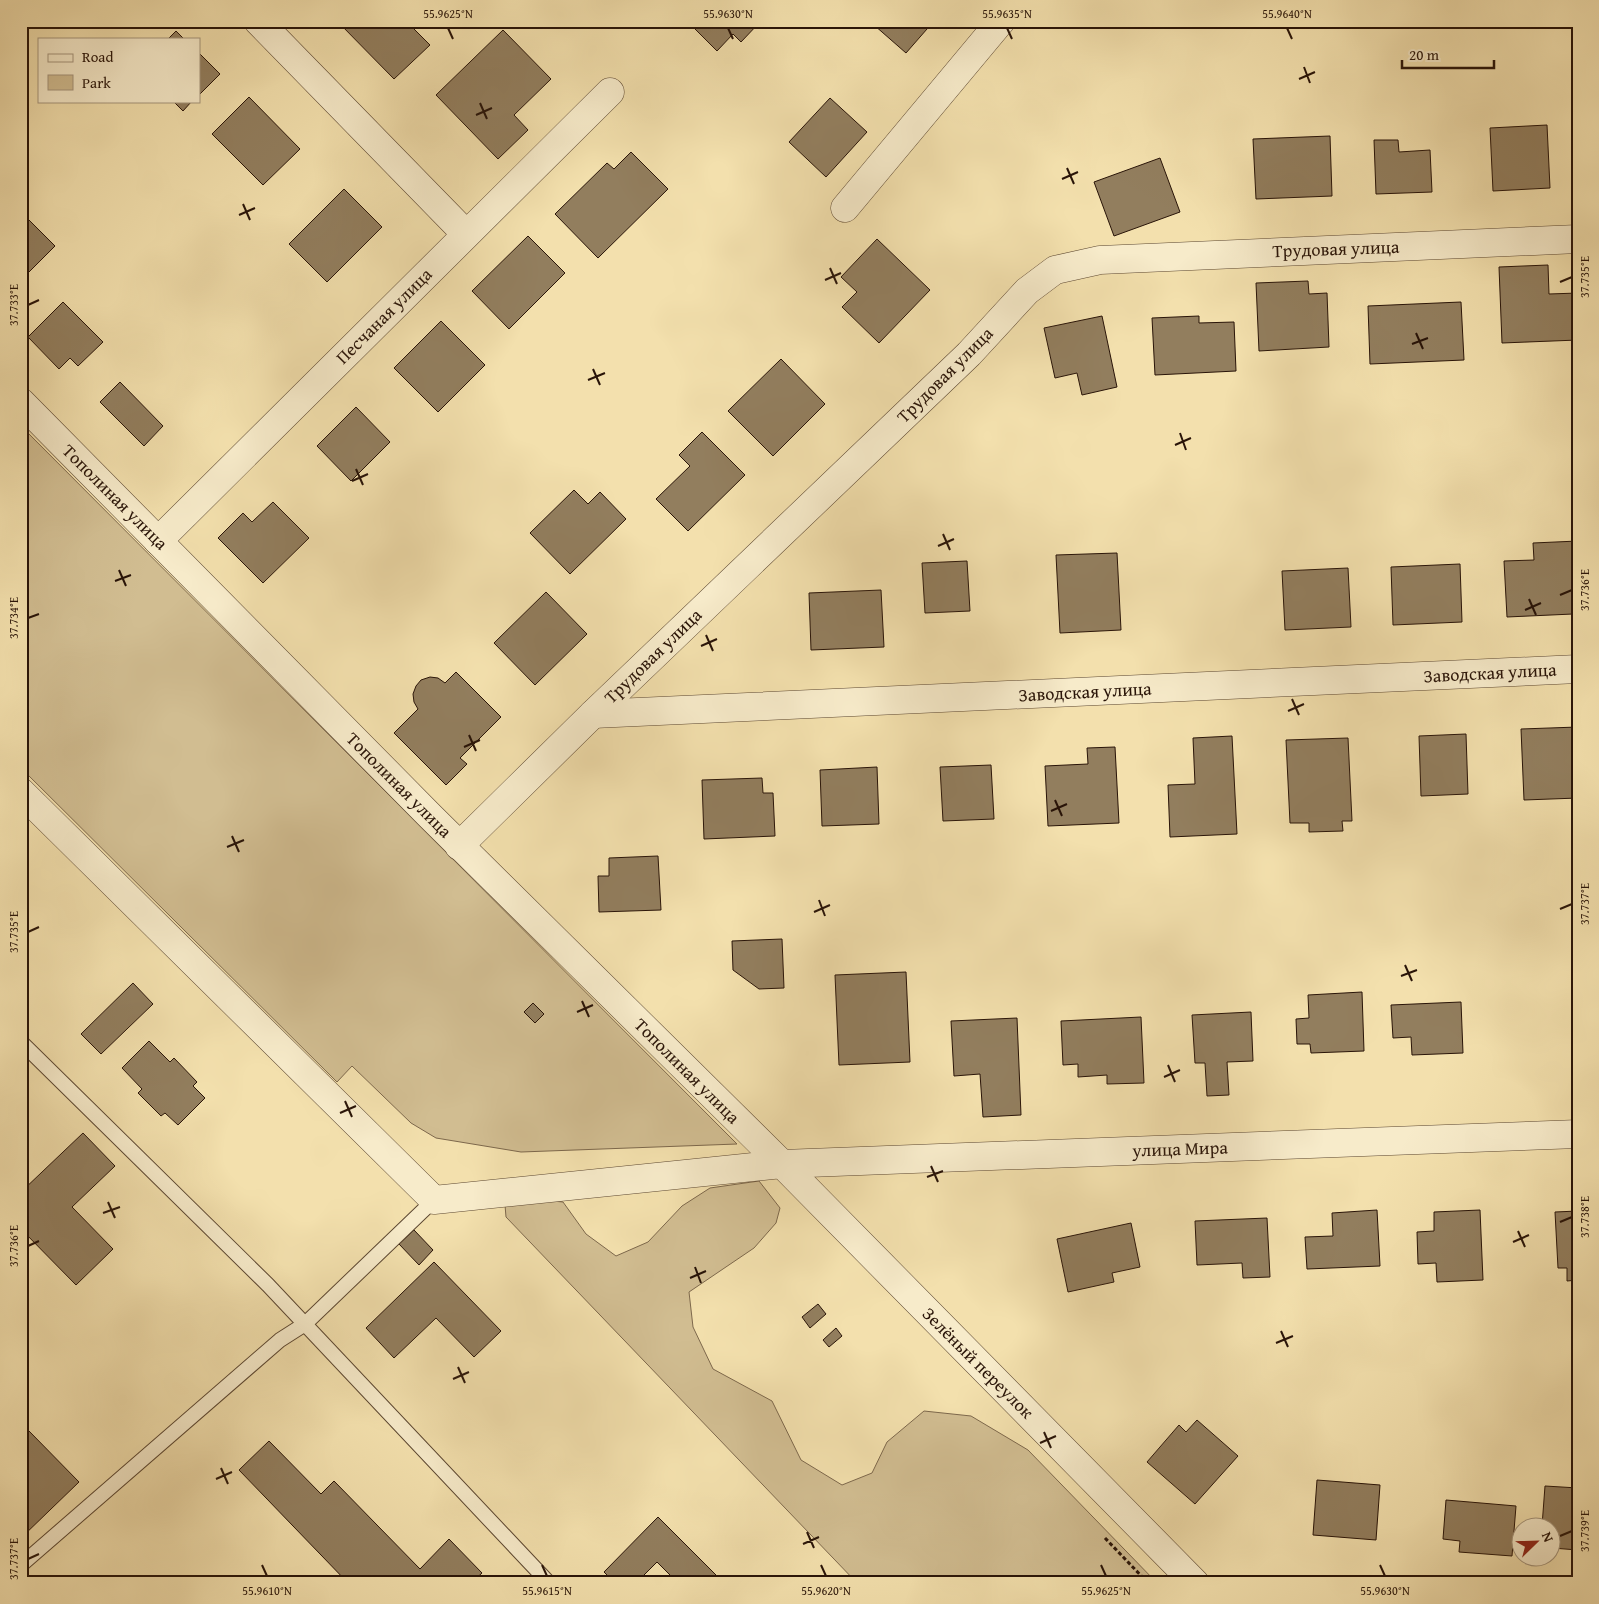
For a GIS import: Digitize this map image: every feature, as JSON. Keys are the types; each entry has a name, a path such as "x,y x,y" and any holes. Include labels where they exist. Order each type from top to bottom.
{"street":[{"path":"258,21 466,234"},
{"path":"846,208 1001,21"},
{"name":"Песчаная улица","path":"158,541 610,92"},
{"name":"Трудовая улица","path":"459,846 592,714 969,354 1027,291 1055,270 1100,260 1578,239"},
{"name":"Тополиная улица","path":"21,402 459,846 782,1164"},
{"name":"Заводская улица","path":"592,714 1578,669"},
{"path":"21,792 434,1200"},
{"name":"улица Мира","path":"434,1200 782,1164 1578,1134"},
{"name":"Зелёный переулок","path":"782,1164 1195,1583"}],"lane":[{"path":"21,1042 268,1285 549,1583"},
{"path":"21,1566 280,1340 305,1324 434,1200"}],"green space":[{"path":"21,426 737,1144 521,1152 436,1138 411,1123 352,1066 337,1082 21,768"},
{"path":"759,1181 780,1208 776,1223 754,1248 689,1292 693,1327 713,1369 772,1401 801,1460 842,1485 872,1473 887,1442 924,1411 971,1416 1028,1450 1157,1583 857,1583 506,1217 505,1205 522,1198 563,1202 586,1234 616,1256 648,1242 682,1206 710,1188"}],"building":[{"path":"341,21 417,21 412,27 430,45 394,79 339,23"},
{"path":"698,21 757,21 759,23 741,42 733,34 717,51 693,27"},
{"path":"878,21 934,21 906,53 874,25"},
{"path":"503,30 551,79 514,115 528,130 498,159 436,95"},
{"path":"176,31 183,38 169,38"},
{"path":"200,54 220,74 200,94"},
{"path":"249,97 300,149 263,185 212,134"},
{"path":"830,98 867,132 826,177 789,142"},
{"path":"174,102 191,102 183,111"},
{"path":"1547,125 1550,188 1493,191 1490,128"},
{"path":"1330,136 1332,196 1256,199 1253,139"},
{"path":"1374,140 1398,140 1399,152 1430,150 1432,192 1376,194"},
{"path":"631,152 668,189 598,258 555,214 607,163 614,169"},
{"path":"1160,158 1180,212 1114,236 1094,182"},
{"path":"344,189 382,227 327,282 289,244"},
{"path":"21,212 55,246 21,280"},
{"path":"528,236 565,273 509,329 472,291"},
{"path":"877,239 930,290 879,343 842,307 857,292 841,277"},
{"path":"1548,265 1549,294 1578,293 1578,340 1502,343 1499,267"},
{"path":"1308,281 1309,294 1327,293 1329,347 1259,351 1256,283"},
{"path":"63,302 103,342 78,366 70,358 59,369 28,337"},
{"path":"1461,302 1464,360 1370,364 1368,306"},
{"path":"1102,316 1117,387 1082,395 1077,373 1055,378 1044,328"},
{"path":"1199,316 1199,323 1234,322 1236,371 1155,375 1152,318"},
{"path":"441,321 485,365 438,412 394,368"},
{"path":"781,359 825,404 773,456 728,411"},
{"path":"120,382 163,426 144,446 100,402"},
{"path":"356,407 390,442 351,481 317,446"},
{"path":"702,432 745,475 688,531 656,499 690,466 679,455"},
{"path":"574,490 588,504 600,492 626,519 570,574 530,533"},
{"path":"273,502 309,538 263,583 218,538 243,513 252,522"},
{"path":"1578,541 1578,580 1572,580 1573,614 1507,617 1504,561 1534,560 1533,543"},
{"path":"1117,553 1121,630 1060,633 1056,555"},
{"path":"967,561 970,611 925,613 922,563"},
{"path":"1460,564 1462,622 1393,625 1391,567"},
{"path":"1348,568 1351,627 1285,630 1282,571"},
{"path":"881,590 884,647 811,650 809,593"},
{"path":"546,592 587,634 535,685 494,643"},
{"path":"456,672 501,717 460,758 467,764 446,785 394,733 418,709 414,702 413,694 421,680 430,677 438,678 445,683"},
{"path":"1578,727 1578,798 1524,800 1521,729"},
{"path":"1466,734 1468,794 1421,796 1419,736"},
{"path":"1232,736 1237,834 1170,837 1168,785 1195,784 1193,738"},
{"path":"1348,738 1352,821 1342,821 1343,831 1309,832 1309,823 1290,823 1286,740"},
{"path":"1115,747 1119,823 1048,826 1045,766 1088,764 1087,748"},
{"path":"991,765 994,819 943,821 940,767"},
{"path":"877,767 879,824 822,826 820,770"},
{"path":"762,778 763,793 773,793 775,836 704,839 702,780"},
{"path":"658,856 661,910 599,912 598,876 609,876 609,858"},
{"path":"782,939 784,988 759,989 733,970 732,941"},
{"path":"906,972 910,1062 839,1065 835,975"},
{"path":"133,983 153,1004 101,1054 81,1034"},
{"path":"1362,992 1364,1051 1311,1053 1310,1044 1297,1044 1296,1019 1309,1018 1308,995"},
{"path":"1461,1002 1463,1053 1412,1055 1411,1037 1393,1038 1391,1005"},
{"path":"533,1003 544,1014 535,1023 524,1012"},
{"path":"1251,1012 1253,1061 1227,1062 1229,1095 1207,1096 1205,1063 1195,1063 1192,1015"},
{"path":"1141,1017 1144,1083 1107,1084 1107,1075 1078,1077 1078,1064 1063,1065 1061,1021"},
{"path":"1017,1018 1021,1115 983,1117 980,1074 954,1076 951,1021"},
{"path":"149,1041 170,1062 174,1058 197,1082 193,1086 205,1098 178,1125 165,1113 161,1116 138,1093 142,1089 122,1068"},
{"path":"83,1133 115,1166 72,1207 113,1249 76,1285 21,1229 21,1192"},
{"path":"1377,1210 1380,1266 1307,1269 1305,1237 1333,1236 1332,1213"},
{"path":"1480,1210 1483,1280 1437,1282 1436,1263 1418,1264 1417,1232 1434,1231 1434,1212"},
{"path":"1578,1211 1578,1280 1567,1281 1567,1268 1558,1268 1555,1212"},
{"path":"1267,1218 1270,1277 1243,1278 1242,1263 1197,1265 1195,1221"},
{"path":"1131,1223 1140,1267 1112,1273 1114,1282 1068,1292 1057,1239"},
{"path":"414,1230 433,1250 419,1265 399,1244"},
{"path":"434,1262 501,1331 474,1357 436,1318 394,1358 366,1328"},
{"path":"818,1304 826,1314 810,1328 802,1317"},
{"path":"836,1328 842,1336 829,1347 823,1340"},
{"path":"1197,1420 1238,1456 1195,1504 1147,1462 1179,1425 1186,1432"},
{"path":"29,1431 79,1482 21,1538 21,1439"},
{"path":"269,1441 321,1494 334,1481 420,1569 449,1539 482,1573 471,1583 348,1583 239,1470"},
{"path":"1317,1480 1380,1485 1376,1540 1313,1535"},
{"path":"1545,1486 1578,1488 1578,1550 1562,1549 1562,1516 1543,1516"},
{"path":"1446,1500 1516,1506 1515,1516 1512,1516 1512,1556 1459,1552 1460,1541 1443,1539"},
{"path":"658,1517 724,1583 678,1583 657,1562 636,1583 615,1583 604,1572"}]}
